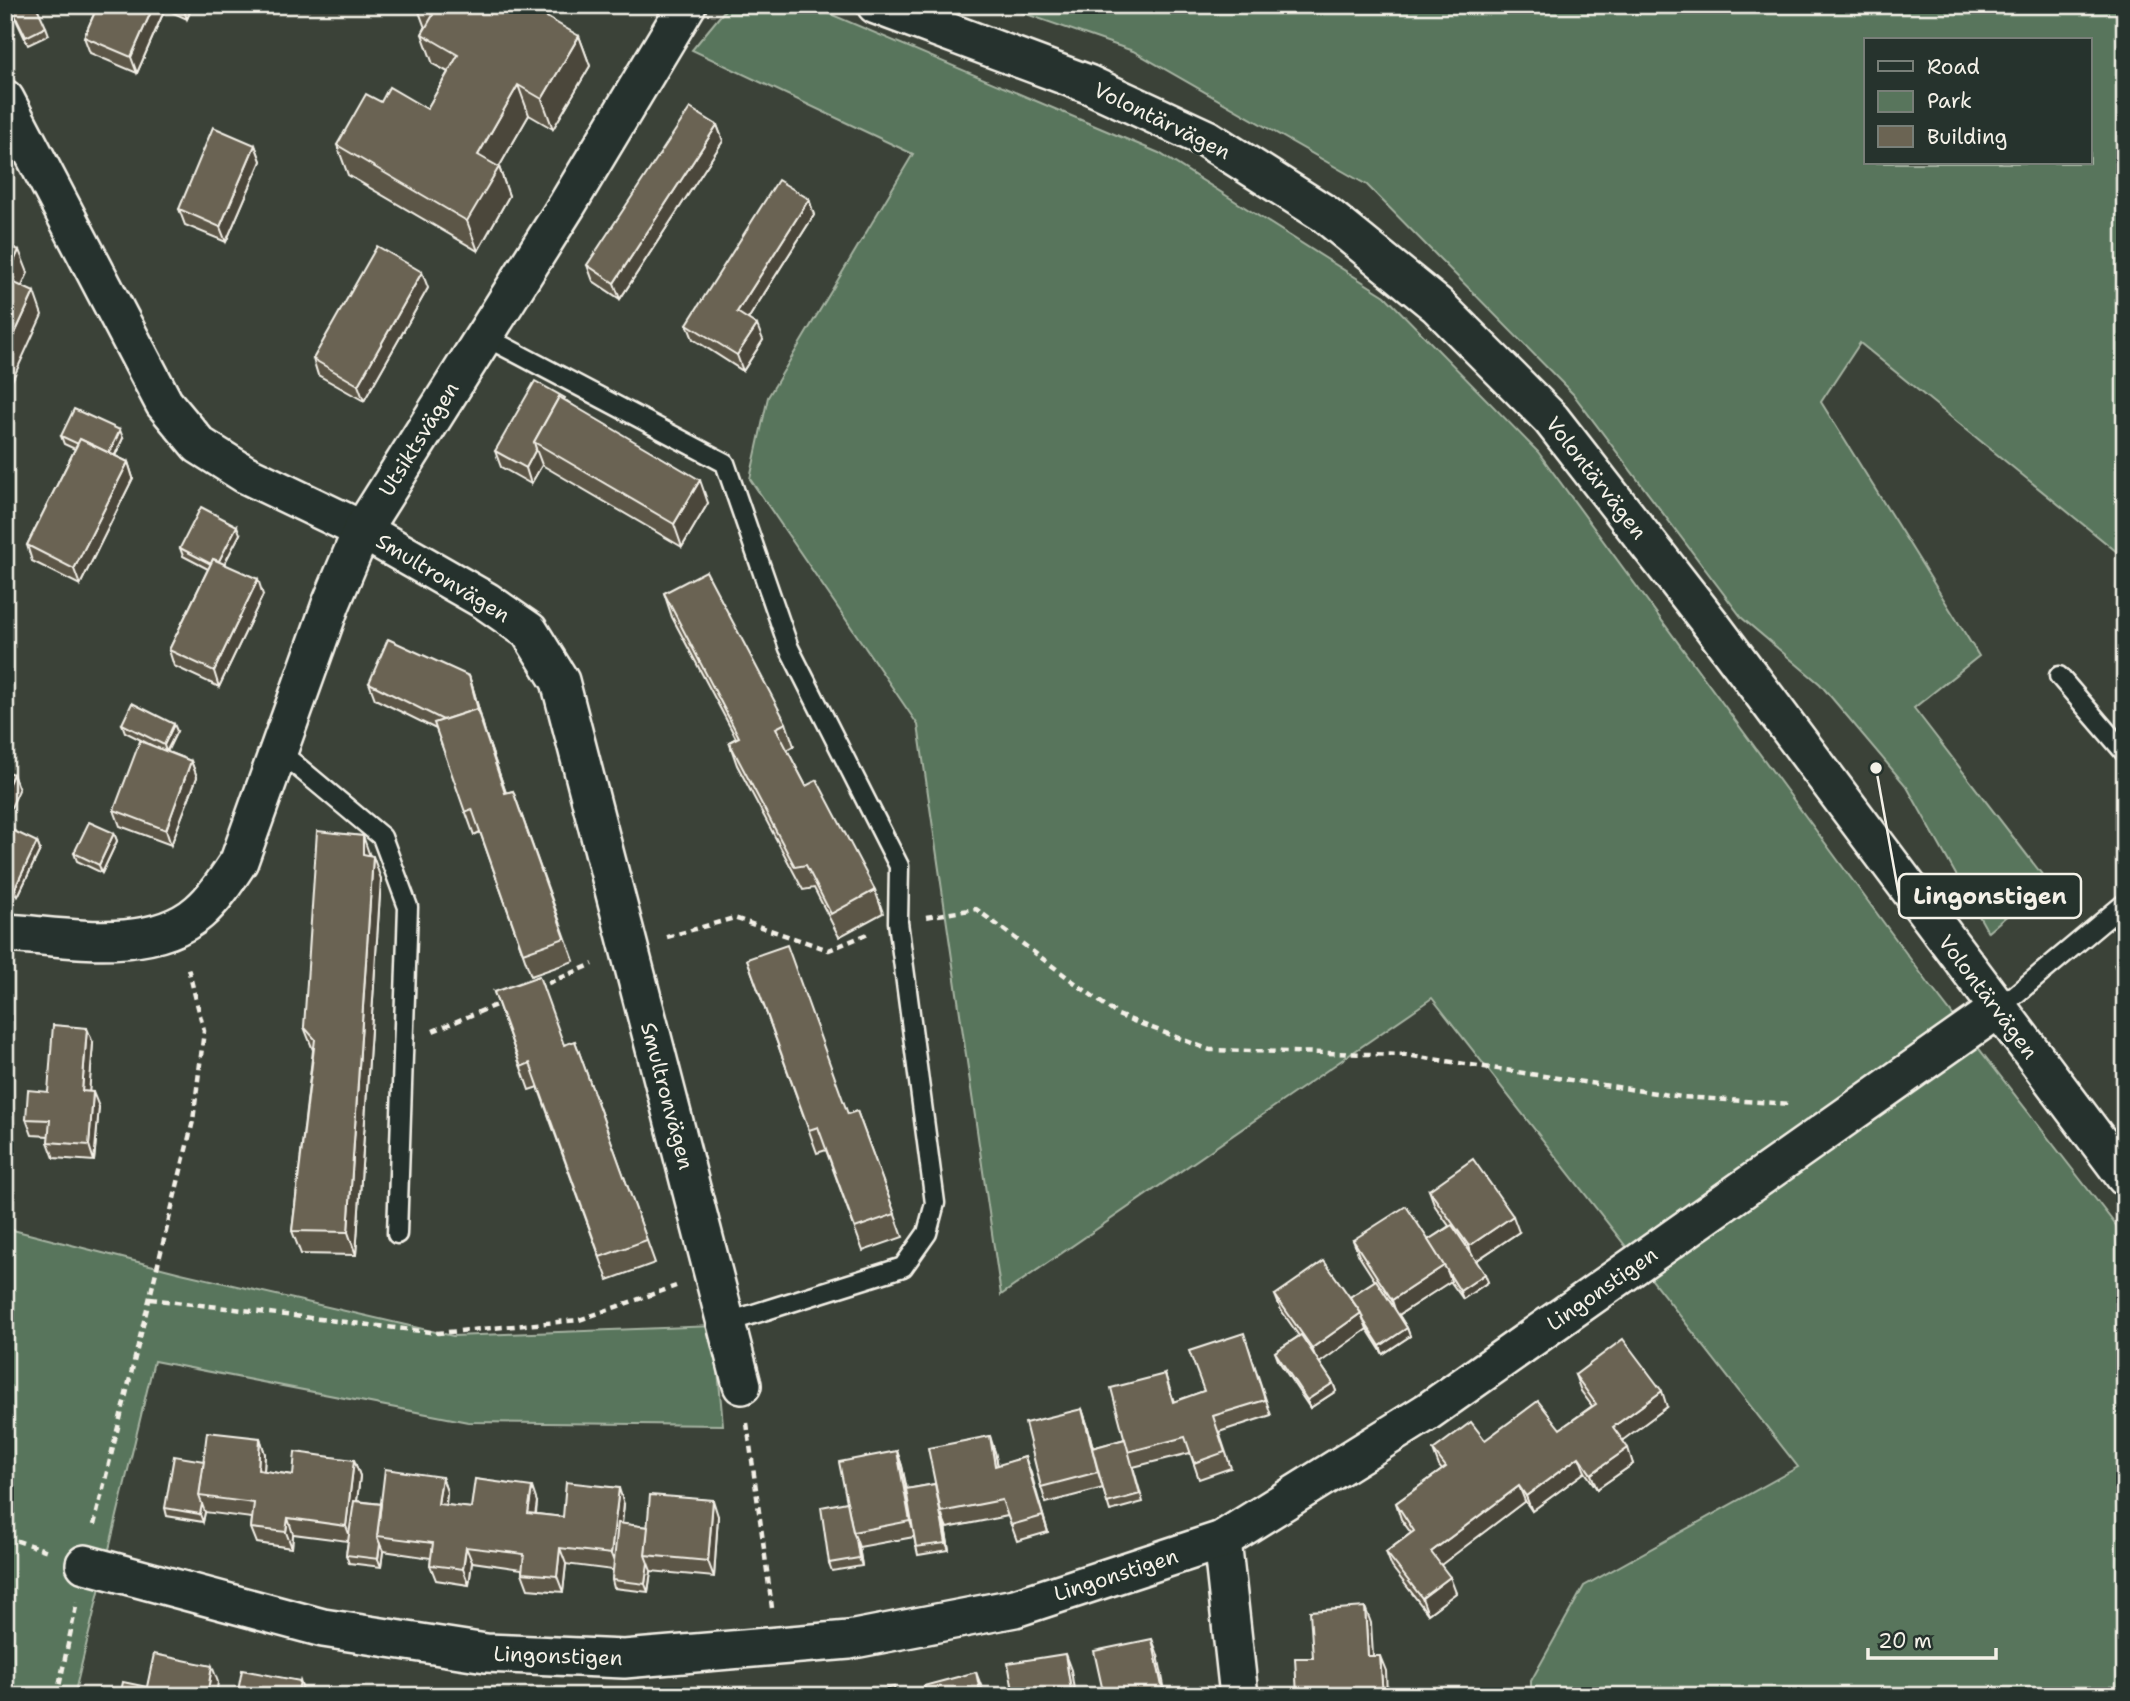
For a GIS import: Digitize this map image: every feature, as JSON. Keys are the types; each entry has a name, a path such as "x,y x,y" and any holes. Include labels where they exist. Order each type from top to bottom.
{"street":[{"name":"Utsiktsvägen","path":"177,926 198,913 239,861 331,604 362,530 687,5"},
{"name":"Volontärvägen","path":"876,5 1088,84 1207,139 1325,214 1437,305 1551,419 1721,638 1997,1010 2125,1177"},
{"name":"Smultronvägen","path":"5,99 164,403 198,445 245,474 362,530 486,601 529,631 560,681 742,1385"},
{"path":"5,933 138,938 177,926"},
{"name":"Lingonstigen","path":"85,1563 323,1628 486,1653 624,1659 777,1647 849,1640 1015,1608 1222,1540 1427,1412 1997,1010"},
{"path":"1222,1540 1239,1696"}],"lane":[{"path":"484,336 724,463 789,648 899,866 898,922 935,1203 928,1233 903,1268 725,1322"},
{"path":"2059,676 2125,754"},
{"path":"279,751 382,837 408,907 397,1234"},
{"path":"1997,1010 2125,903"}],"path":[{"path":"529,991 629,949 734,918 829,950 898,922 976,909 1118,1015 1210,1051 1406,1055 1682,1097 1859,1108"},
{"path":"57,1696 85,1563 193,1121 204,1031 177,926"},
{"path":"404,1044 516,996"},
{"path":"150,1298 438,1333 579,1320 713,1273"},
{"path":"742,1385 777,1647"}],"green space":[{"path":"729,5 809,5 1159,153 1385,296 1538,452 1928,983 2125,1237 2125,1696 1531,1696 1531,1681 1584,1586 1798,1467 1432,998 1001,1295 918,725 750,479 768,397 913,154 692,50"},
{"path":"1000,5 2125,5 2125,563 2117,552 1860,343 1821,402 1979,656 1914,708 2047,881 1988,932 1907,787 1820,684 1742,618 1573,394 1367,185 1133,51"},
{"path":"2125,955 2125,991 2114,964"},
{"path":"5,1228 181,1273 453,1336 714,1326 723,1425 468,1422 154,1361 74,1696 5,1696"}],"building":[{"path":"10,5 36,5 46,27 26,37"},
{"path":"98,5 154,5 131,57 84,37"},
{"path":"418,5 526,5 579,36 542,99 518,85 478,155 499,167 467,221 337,145 366,94 381,102 389,87 427,109 458,55 422,34 433,15"},
{"path":"690,108 717,125 614,283 587,265"},
{"path":"213,127 255,145 220,227 179,209"},
{"path":"778,180 809,199 737,312 757,325 737,355 687,324"},
{"path":"5,244 19,250 6,279 34,292 5,355"},
{"path":"377,246 422,272 358,385 313,359"},
{"path":"535,381 565,398 564,400 559,397 534,442 536,449 526,468 495,451"},
{"path":"559,397 700,480 674,524 534,442"},
{"path":"74,409 120,430 109,453 80,439 78,444 61,436"},
{"path":"80,439 128,462 74,569 27,545"},
{"path":"201,507 237,526 219,561 213,559 211,564 180,548"},
{"path":"213,559 258,579 214,671 169,650"},
{"path":"706,571 786,723 776,728 806,786 817,780 875,890 831,914 806,865 795,867 729,742 739,737 664,593"},
{"path":"388,639 469,676 480,717 477,709 443,720 369,683"},
{"path":"132,703 174,724 164,745 122,724"},
{"path":"477,709 505,793 513,791 565,938 523,953 472,809 465,812 434,723"},
{"path":"140,741 191,761 166,830 114,810"},
{"path":"5,771 13,774 5,792"},
{"path":"89,822 114,833 99,865 74,853"},
{"path":"12,830 37,842 15,888 5,883 5,844"},
{"path":"317,831 363,836 363,854 373,856 348,1232 292,1231 315,1039 304,1027"},
{"path":"787,945 848,1114 857,1111 895,1214 855,1228 818,1127 809,1130 747,959"},
{"path":"539,976 564,1045 575,1041 647,1240 600,1257 530,1063 521,1067 494,992"},
{"path":"53,1025 87,1028 82,1091 93,1092 89,1145 48,1142 50,1120 26,1119 28,1090 48,1092"},
{"path":"1473,1159 1513,1216 1469,1246 1429,1190"},
{"path":"1406,1206 1445,1265 1392,1300 1353,1240"},
{"path":"1452,1225 1485,1274 1460,1291 1428,1240"},
{"path":"1324,1261 1361,1313 1312,1348 1275,1295"},
{"path":"1376,1280 1407,1328 1380,1346 1350,1297"},
{"path":"1244,1333 1265,1400 1213,1416 1225,1452 1194,1463 1185,1437 1128,1452 1111,1388 1165,1374 1173,1402 1204,1391 1189,1351"},
{"path":"1301,1335 1333,1383 1307,1400 1275,1352"},
{"path":"1623,1339 1662,1391 1613,1427 1628,1448 1591,1474 1579,1457 1526,1496 1519,1486 1431,1552 1450,1577 1422,1598 1386,1552 1414,1531 1396,1503 1446,1467 1433,1450 1471,1422 1485,1440 1538,1401 1560,1429 1596,1404 1575,1375"},
{"path":"1082,1409 1098,1472 1041,1487 1025,1423"},
{"path":"207,1432 260,1438 258,1470 293,1475 295,1452 354,1460 346,1526 288,1518 286,1532 251,1528 254,1503 199,1496"},
{"path":"990,1436 995,1466 1025,1457 1043,1516 1011,1525 1002,1500 941,1512 928,1448"},
{"path":"1125,1439 1140,1494 1107,1503 1092,1448"},
{"path":"897,1451 910,1521 853,1532 839,1462"},
{"path":"174,1456 204,1461 199,1496 202,1504 200,1514 165,1508"},
{"path":"385,1469 442,1477 438,1504 471,1508 475,1479 532,1487 528,1513 563,1517 566,1482 619,1488 611,1554 560,1548 557,1576 522,1573 524,1554 466,1547 463,1569 430,1565 433,1543 377,1536"},
{"path":"935,1484 946,1543 916,1547 906,1489"},
{"path":"650,1495 713,1500 708,1561 645,1555"},
{"path":"354,1501 381,1504 377,1536 380,1544 378,1559 346,1555"},
{"path":"847,1502 859,1558 829,1563 821,1507"},
{"path":"618,1523 648,1527 645,1584 612,1580"},
{"path":"1365,1607 1368,1656 1380,1656 1383,1696 1297,1696 1295,1658 1313,1658 1310,1611"},
{"path":"1152,1639 1164,1696 1104,1696 1094,1651"},
{"path":"154,1654 212,1666 207,1696 145,1696"},
{"path":"1065,1654 1072,1696 1014,1696 1008,1663"},
{"path":"242,1670 300,1681 297,1696 237,1696"},
{"path":"976,1672 981,1696 927,1696 924,1686"},
{"path":"123,1682 147,1687 145,1696 120,1696"},
{"path":"894,1687 896,1696 853,1696"},
{"path":"331,1691 355,1696 331,1696"}],"place":[{"name":"Lingonstigen","path":"1876,768"}]}
